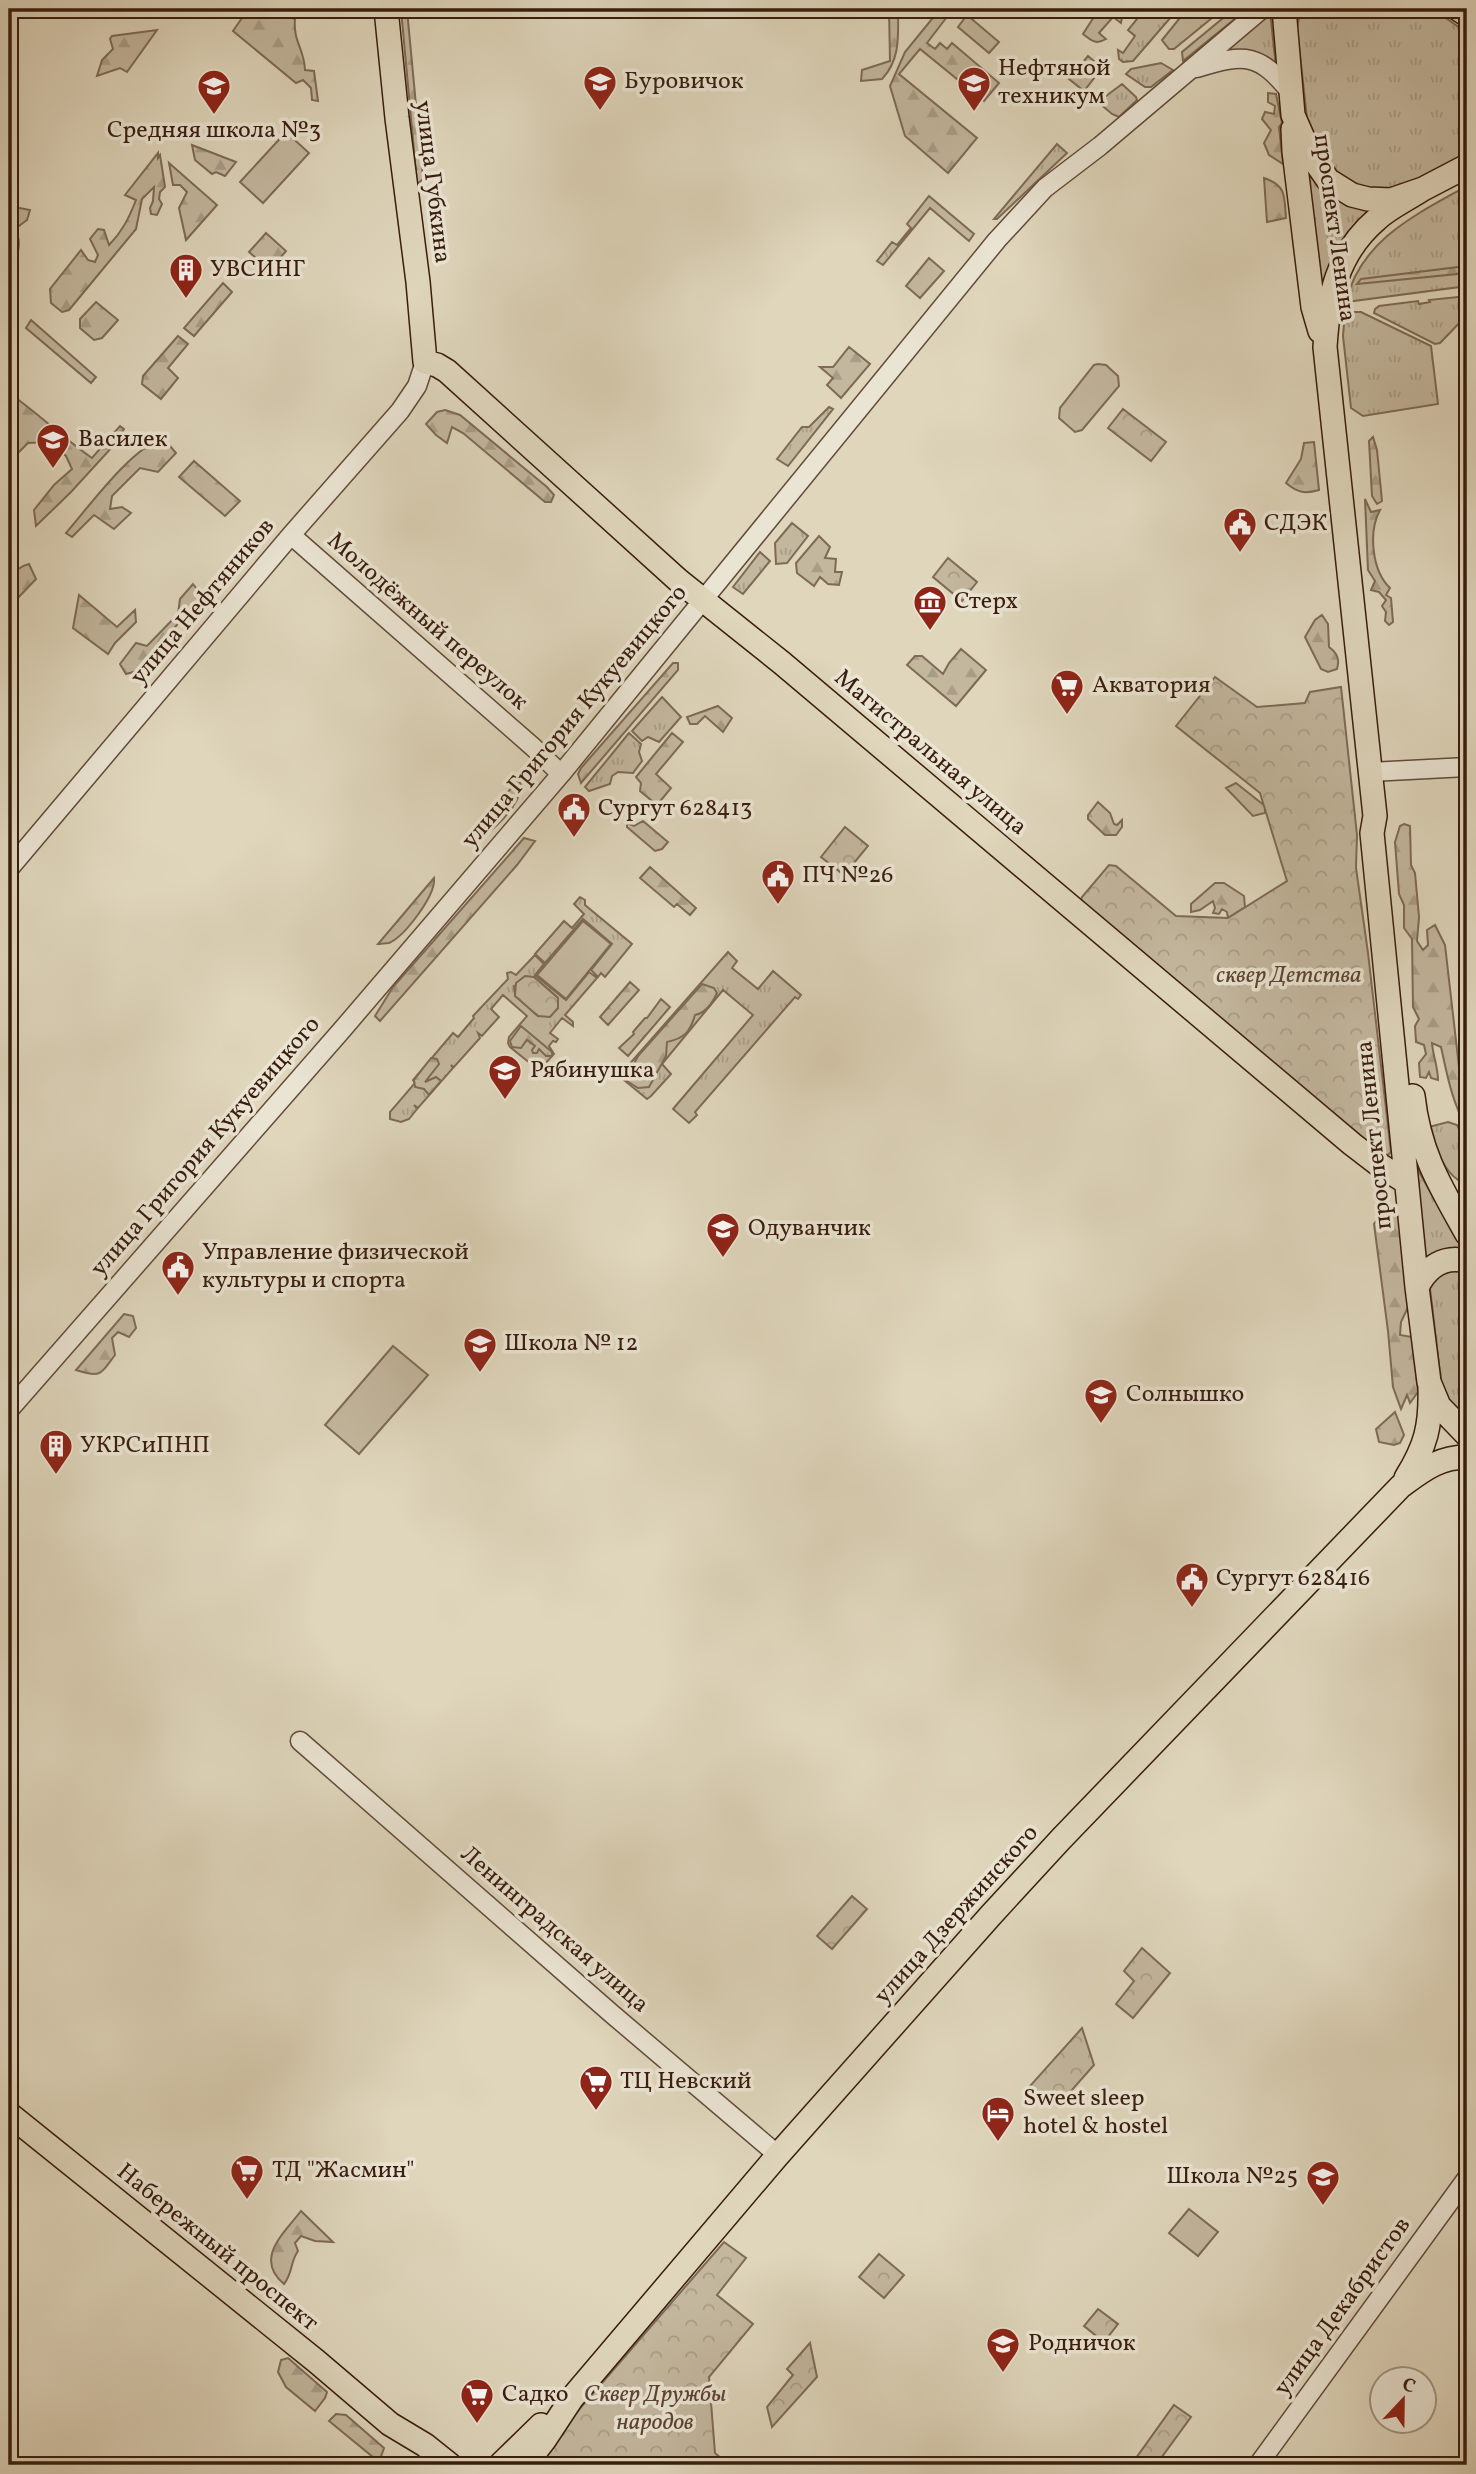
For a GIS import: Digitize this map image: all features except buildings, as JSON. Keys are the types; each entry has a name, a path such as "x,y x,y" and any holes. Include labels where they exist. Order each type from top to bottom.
{"main road":[{"name":"улица Губкина","path":"386,9 425,362"},
{"path":"1284,9 1293,104 1310,154 1328,180 1352,195 1391,200 1423,189 1467,166"},
{"path":"1458,9 1467,15"},
{"name":"проспект Ленина","path":"1293,104 1294,150 1313,307 1325,347"},
{"name":"проспект Ленина","path":"1423,189 1378,217 1356,239 1344,260 1328,307 1325,347 1375,816 1372,833 1406,1182 1429,1382 1438,1406 1467,1435"},
{"name":"Магистральная улица","path":"425,362 447,371 678,580 782,663 1352,1144 1406,1182"},
{"name":"проспект Ленина","path":"1375,816 1382,832 1416,1124 1432,1169 1467,1234"},
{"path":"1417,1287 1425,1272 1437,1264 1459,1259 1467,1261"},
{"name":"улица Дзержинского","path":"1401,1486 1414,1466 1427,1436 1431,1416 1429,1382"},
{"name":"улица Дзержинского","path":"524,2465 572,2398 778,2155 1060,1839 1401,1486 1432,1464 1447,1458 1467,1457"},
{"name":"Набережный проспект","path":"9,2114 316,2361 390,2424 427,2465"},
{"name":"улица Дзержинского","path":"500,2465 572,2398"},
{"name":"Набережный проспект","path":"390,2424 425,2445 450,2465"}],"street":[{"name":"улица Григория Кукуевицкого","path":"9,1410 341,1031 561,774 1028,205 1045,188 1262,9"},
{"name":"улица Григория Кукуевицкого","path":"1191,70 1223,60 1241,58 1259,62 1274,72 1293,104"},
{"name":"улица Нефтяников","path":"9,869 291,535 400,411 418,386 425,362"},
{"name":"Молодёжный переулок","path":"291,535 561,774"},
{"path":"1370,772 1467,767"},
{"name":"Ленинградская улица","path":"300,1741 778,2155"},
{"name":"улица Декабристов","path":"1258,2465 1467,2178"}],"green space":[{"path":"242,9 283,9 285,16 295,19 305,70 314,71 318,101 312,100 311,88 303,80 296,83 233,31 246,12"},
{"path":"401,9 407,10 423,179 417,184"},
{"path":"889,9 898,9 897,46 893,63 882,79 861,81 862,70 890,61"},
{"path":"940,9 953,9 927,43 935,49 940,43 947,49 952,43 999,83 984,101 920,49 899,74 977,138 948,173 905,136 890,86 905,52"},
{"path":"1099,9 1117,9 1122,17 1121,23 1113,17 1099,33 1106,39 1097,42 1083,34"},
{"path":"1145,9 1178,9 1133,61 1123,62 1119,59 1118,50 1123,53 1135,36 1128,30"},
{"path":"1187,9 1223,9 1174,49 1169,49 1162,40"},
{"path":"1234,9 1247,9 1183,61 1182,52"},
{"path":"1301,9 1433,9 1467,33 1467,157 1415,186 1376,191 1345,181 1327,165 1308,127 1297,28"},
{"path":"1270,11 1276,67 1241,52 1216,55"},
{"path":"967,15 999,42 989,53 958,27"},
{"path":"157,30 127,72 120,68 97,76 102,60 113,49 110,39 112,36"},
{"path":"1088,56 1102,68 1084,91 1069,79"},
{"path":"1161,63 1173,70 1151,87 1145,87 1126,74 1131,69"},
{"path":"1122,84 1137,100 1119,117 1098,102"},
{"path":"1268,93 1276,94 1282,123 1279,127 1283,164 1269,155 1264,143 1271,130 1262,119 1265,112 1274,114 1275,106 1268,102"},
{"path":"286,132 309,153 263,203 240,182"},
{"path":"1057,144 1067,153 994,219"},
{"path":"192,145 236,162 225,176 216,172 212,174 195,160"},
{"path":"158,153 165,187 160,192 159,199 162,204 157,215 151,214 150,208 154,187 142,199 136,229 69,310 62,312 51,303 50,289 81,250 88,260 95,262 98,255 90,239 98,229 104,230 109,245 118,235 136,200 125,195"},
{"path":"169,163 217,205 186,240 179,208 187,192 180,185 173,185"},
{"path":"1307,169 1381,207 1321,304"},
{"path":"1264,178 1281,188 1286,218 1267,222"},
{"path":"1467,186 1467,286 1346,302 1353,280 1377,245 1410,219"},
{"path":"929,196 974,234 969,241 930,208 883,265 877,261 892,242 897,245 911,228 907,224"},
{"path":"14,207 30,210 27,220 15,229 18,249 9,266 9,219"},
{"path":"266,233 286,251 270,270 249,252"},
{"path":"929,258 944,271 920,298 906,286"},
{"path":"1467,266 1467,273 1357,284 1361,279"},
{"path":"223,283 232,292 194,336 184,328"},
{"path":"1467,296 1467,315 1440,343 1435,344 1374,313 1379,306 1418,301 1419,304 1430,302 1429,300"},
{"path":"96,302 118,320 102,338 94,340 80,328 80,319"},
{"path":"1345,312 1361,312 1431,346 1438,404 1363,416 1351,408 1343,336"},
{"path":"31,320 96,377 91,383 26,328"},
{"path":"178,336 188,344 168,368 178,378 161,399 142,384 143,376"},
{"path":"849,347 870,364 841,398 827,385 833,378 820,367 833,367"},
{"path":"1094,365 1106,365 1118,376 1119,386 1082,430 1075,432 1059,418 1060,408"},
{"path":"9,393 92,458 120,426 124,429 115,444 36,526 34,510 54,485 72,469 66,456 48,442 28,443 9,462"},
{"path":"829,407 833,409 788,466 777,459 802,427 809,427"},
{"path":"1123,409 1166,442 1151,461 1108,428"},
{"path":"445,410 460,415 547,487 554,495 551,502 545,502 463,433 452,427 447,443 436,435 426,424 437,412"},
{"path":"1373,437 1377,450 1382,501 1377,504 1372,496 1369,441"},
{"path":"164,439 176,453 158,472 140,468 112,496 110,509 122,507 131,513 114,529 94,515 72,537 66,533 125,465 152,443"},
{"path":"1314,442 1319,490 1302,492 1286,483 1301,459 1304,443"},
{"path":"194,461 240,501 225,516 179,477"},
{"path":"1365,499 1371,512 1380,510 1373,540 1379,572 1390,588 1386,595 1391,598 1393,622 1389,625 1385,621 1386,612 1382,606 1386,600 1379,592 1371,590 1375,581 1368,570"},
{"path":"792,523 808,536 787,563 776,564 775,543"},
{"path":"819,536 830,547 825,558 836,559 835,572 842,572 839,585 828,584 820,577 814,586 797,573 796,563"},
{"path":"760,552 770,561 743,594 733,587"},
{"path":"948,558 977,582 962,601 933,577"},
{"path":"29,564 36,579 15,601 9,602 15,573"},
{"path":"193,584 202,596 137,671 126,674 120,664 136,643 147,646 178,614 180,599"},
{"path":"79,595 117,627 135,610 136,622 108,654 73,628"},
{"path":"1322,615 1328,624 1329,647 1338,659 1337,669 1328,672 1321,669 1305,637 1315,620"},
{"path":"961,649 986,670 956,706 907,665 915,656 922,656 943,674"},
{"path":"673,663 678,663 678,670 581,783 578,774 581,768"},
{"name":"сквер Детства","path":"1215,677 1257,707 1305,703 1310,692 1341,687 1357,835 1356,868 1391,1152 1384,1159 1079,905 1082,897 1109,865 1116,866 1176,916 1228,918 1287,881 1260,793 1176,726"},
{"path":"662,697 681,717 659,742 648,737 642,741 632,731"},
{"path":"718,706 732,718 723,732 705,716 697,724 690,724 687,717"},
{"path":"629,733 641,744 639,752 642,761 633,773 618,772 612,776 610,784 589,791 585,787"},
{"path":"672,733 683,742 656,774 671,788 657,805 640,791 641,783 636,777"},
{"path":"518,780 522,786 506,816 480,839 473,834"},
{"path":"1236,783 1265,806 1265,813 1253,816 1226,788"},
{"path":"1098,802 1110,813 1114,824 1117,825 1122,820 1122,827 1116,835 1105,835 1088,819"},
{"path":"643,821 668,842 662,849 655,851 627,827 627,823 634,826"},
{"path":"1400,826 1410,826 1411,865 1415,873 1419,917 1417,941 1423,950 1428,945 1427,930 1435,925 1445,945 1462,1093 1467,1102 1467,1128 1454,1099 1441,1047 1432,1043 1438,1080 1431,1078 1429,1072 1426,1078 1420,1077 1419,1063 1426,1054 1424,1045 1416,1042 1415,1026 1419,1019 1413,1007 1412,939 1404,928 1404,905 1399,894 1395,842"},
{"path":"845,827 868,846 844,875 821,857"},
{"path":"524,838 535,841 380,1021 375,1016 393,987"},
{"path":"650,867 696,908 690,915 677,904 674,907 640,878"},
{"path":"434,878 425,904 411,924 396,939 378,944"},
{"path":"1215,883 1224,883 1244,896 1245,907 1228,918 1227,912 1222,909 1219,914 1213,913 1213,901 1200,910 1191,912 1191,904"},
{"path":"580,897 585,900 585,905 632,944 605,977 601,973 598,977 591,970 612,944 583,919 545,963 535,954 564,921 572,928 584,914 574,904"},
{"path":"583,921 611,944 566,999 537,975"},
{"path":"728,952 737,961 732,968 758,989 773,971 801,995 798,999 795,997 695,1112 697,1115 689,1123 673,1109 753,1015 723,990 662,1064 671,1074 651,1096 647,1099 619,1076"},
{"path":"535,955 544,964 535,975 566,1000 589,972 597,978 565,1015 573,1022 573,1026 562,1018 550,1033 558,1039 549,1046 554,1054 543,1066 536,1068 510,1047 509,1037 527,1016 503,995 491,1009 499,1017 482,1036 478,1033 480,1038 454,1067 451,1065 453,1068 418,1108 414,1105 417,1109 409,1119 401,1122 390,1119 390,1112 415,1083 413,1080 453,1033 458,1037 473,1016 508,979 507,973 516,975","holes":["534,977 558,998 558,1008 538,1016 515,995 514,986"]},
{"path":"525,976 534,977 558,998 558,1008 550,1017 538,1016 515,996 516,983"},
{"path":"630,982 639,990 608,1025 600,1017"},
{"path":"702,984 714,988 717,993 715,997 705,1010 695,1015 686,1033 667,1042 666,1056 649,1087 638,1088 627,1081 626,1072 638,1056"},
{"path":"661,999 670,1007 628,1056 619,1048 634,1034"},
{"path":"521,1026 552,1052 552,1056 546,1056 539,1049 537,1053 533,1053 535,1046 527,1040 521,1048 512,1047 510,1041"},
{"path":"431,1058 437,1059 439,1064 425,1082 436,1077 441,1081 429,1095 424,1089 415,1087 414,1080"},
{"path":"1448,1122 1457,1125 1467,1145 1467,1177 1458,1180 1443,1163 1429,1127"},
{"path":"1409,1135 1418,1170 1462,1248 1429,1261 1423,1257"},
{"path":"1395,1206 1401,1222 1409,1305 1401,1322 1400,1335 1412,1337 1418,1392 1410,1403 1407,1395 1401,1409 1393,1387 1374,1224 1384,1209"},
{"path":"1467,1268 1467,1422 1454,1412 1442,1390 1430,1288 1440,1275"},
{"path":"124,1314 133,1316 136,1328 129,1337 118,1332 112,1338 115,1355 106,1367 95,1374 76,1370"},
{"path":"393,1346 428,1375 359,1454 325,1425"},
{"path":"1395,1412 1404,1435 1400,1443 1394,1445 1379,1442 1376,1429"},
{"path":"852,1896 867,1909 832,1949 817,1936"},
{"path":"1142,1948 1170,1973 1133,2018 1116,2004 1134,1981 1124,1971"},
{"path":"1082,2028 1094,2065 1057,2107 1030,2086"},
{"path":"1189,2209 1218,2232 1198,2256 1169,2233"},
{"path":"301,2211 333,2242 315,2241 301,2236 295,2243 298,2251 284,2284 275,2275 271,2256 280,2238"},
{"name":"Сквер Дружбы народов","path":"724,2242 746,2258 717,2295 753,2324 709,2377 715,2453 729,2465 531,2465"},
{"path":"879,2254 904,2275 884,2298 859,2277"},
{"path":"1098,2309 1118,2324 1104,2342 1084,2326"},
{"path":"810,2343 817,2377 772,2427 767,2407 793,2375 787,2369"},
{"path":"288,2358 327,2392 315,2411 286,2387 278,2372 281,2360"},
{"path":"1174,2405 1191,2417 1156,2465 1131,2465"},
{"path":"336,2414 346,2415 384,2448 379,2462 329,2421"}],"place":[{"name":"Буровичок","path":"600,112"},
{"name":"Нефтяной техникум","path":"974,113"},
{"name":"Средняя школа №3","path":"214,116"},
{"name":"УВСИНГ","path":"186,300"},
{"name":"Василек","path":"53,470"},
{"name":"СДЭК","path":"1240,554"},
{"name":"Стерх","path":"930,632"},
{"name":"Акватория","path":"1067,716"},
{"name":"Сургут 628413","path":"574,839"},
{"name":"ПЧ №26","path":"778,906"},
{"name":"Рябинушка","path":"505,1101"},
{"name":"Одуванчик","path":"723,1259"},
{"name":"Управление физической культуры и спорта","path":"178,1297"},
{"name":"Школа № 12","path":"480,1374"},
{"name":"Солнышко","path":"1101,1425"},
{"name":"УКРСиПНП","path":"56,1476"},
{"name":"Сургут 628416","path":"1192,1609"},
{"name":"ТЦ Невский","path":"596,2112"},
{"name":"Sweet sleep hotel & hostel","path":"998,2143"},
{"name":"ТД \"Жасмин\"","path":"247,2201"},
{"name":"Школа №25","path":"1323,2207"},
{"name":"Родничок","path":"1003,2374"},
{"name":"Садко","path":"477,2425"}]}
